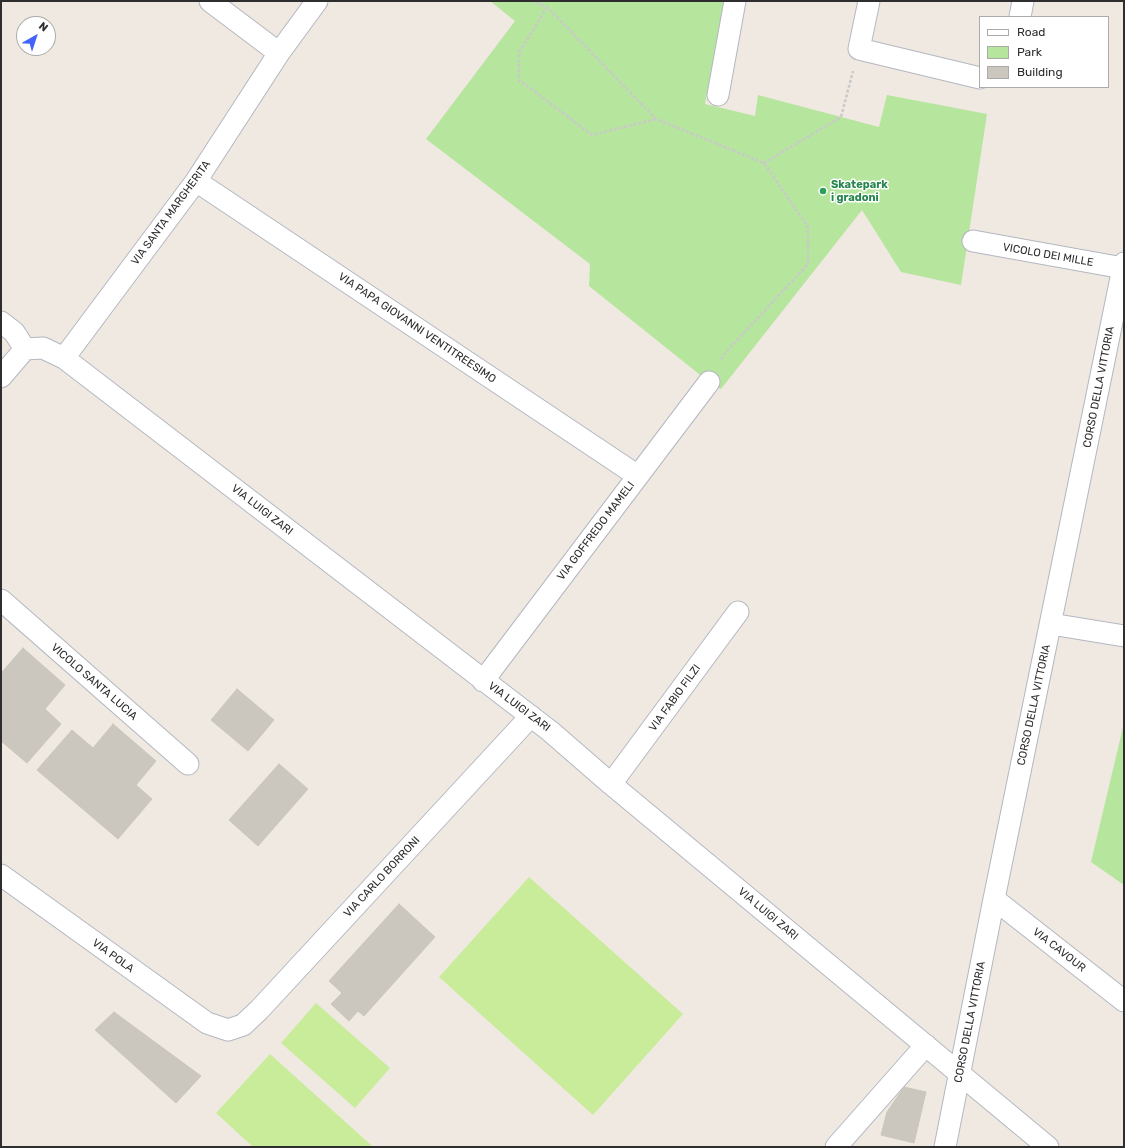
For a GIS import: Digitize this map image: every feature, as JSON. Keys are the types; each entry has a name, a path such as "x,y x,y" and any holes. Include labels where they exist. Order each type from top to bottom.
{"street":[{"path":"210,1 278,53"},
{"name":"VIA SANTA MARGHERITA","path":"64,358 196,181 278,53 317,1"},
{"path":"718,95 735,1"},
{"path":"869,1 859,50 979,78"},
{"path":"1020,16 1023,1"},
{"name":"VIA PAPA GIOVANNI VENTITREESIMO","path":"196,181 638,476"},
{"name":"VICOLO DEI MILLE","path":"973,241 1124,265"},
{"name":"CORSO DELLA VITTORIA","path":"945,1147 994,898 1124,265"},
{"path":"1,322 14,332 25,349"},
{"path":"1,377 25,349 43,348 64,358"},
{"name":"VIA LUIGI ZARI","path":"64,358 550,731 611,784 1048,1147"},
{"name":"VIA GOFFREDO MAMELI","path":"484,681 709,382"},
{"name":"VICOLO SANTA LUCIA","path":"1,600 188,764"},
{"name":"VIA FABIO FILZI","path":"611,784 738,612"},
{"path":"1051,624 1124,636"},
{"name":"VIA CARLO BORRONI","path":"228,1030 243,1025 259,1010 531,716"},
{"name":"VIA POLA","path":"1,875 207,1024 228,1030"},
{"name":"VIA CAVOUR","path":"994,898 1124,1001"},
{"path":"836,1147 926,1045"}],"path":[{"path":"532,1 547,7 656,119 764,163 808,227 808,264 726,352 709,382"},
{"path":"547,7 519,52 519,80 592,135 656,119"},
{"path":"764,163 841,117 859,50"}],"green space":[{"path":"490,1 724,1 705,104 755,116 758,95 879,127 887,95 987,114 961,285 901,272 862,210 721,389 709,382 589,286 590,264 426,139 515,21"},
{"path":"1124,723 1124,885 1091,862"},
{"path":"529,877 683,1014 593,1115 439,977"},
{"path":"316,1003 390,1068 355,1108 281,1043"},
{"path":"270,1054 371,1145 370,1147 253,1147 216,1113"}],"building":[{"path":"23,648 65,685 45,709 61,724 27,763 1,741 1,671 2,672"},
{"path":"237,689 274,720 248,751 211,720"},
{"path":"113,724 156,761 136,785 152,799 118,839 37,770 72,730 93,748"},
{"path":"279,764 308,789 258,846 229,820"},
{"path":"399,904 435,937 364,1016 358,1011 349,1021 331,1004 342,993 329,981"},
{"path":"114,1012 201,1076 176,1103 95,1030"},
{"path":"904,1087 926,1092 914,1143 881,1135 887,1112"}],"place":[{"name":"Skatepark i gradoni","path":"823,191"}]}
